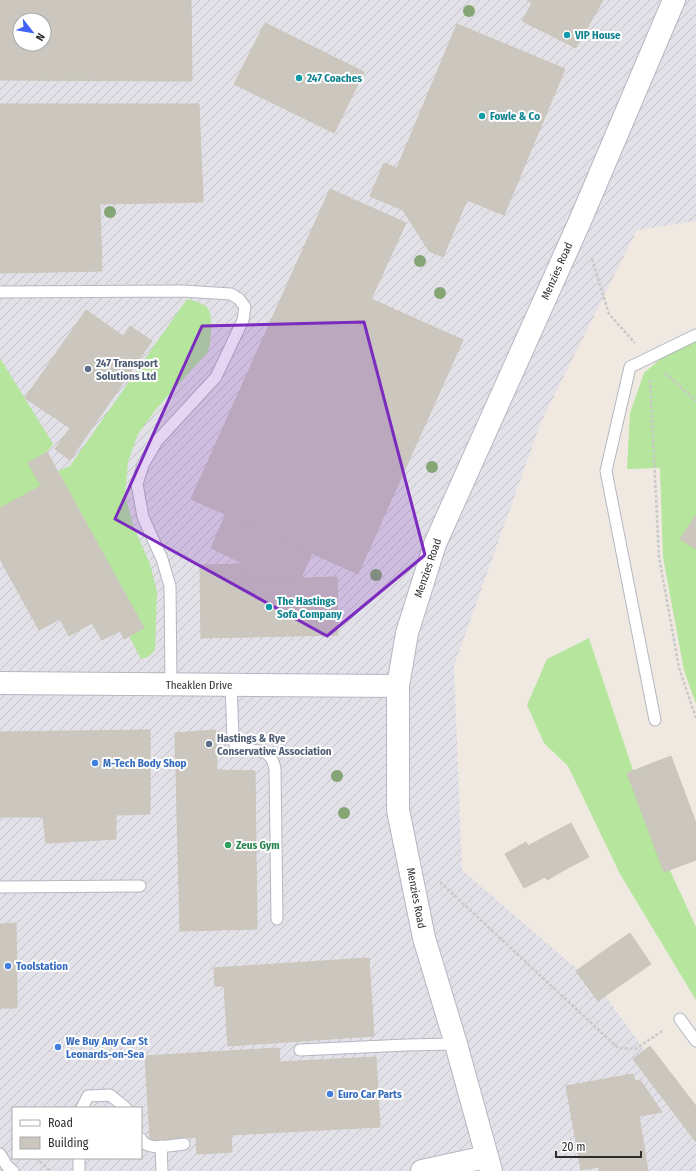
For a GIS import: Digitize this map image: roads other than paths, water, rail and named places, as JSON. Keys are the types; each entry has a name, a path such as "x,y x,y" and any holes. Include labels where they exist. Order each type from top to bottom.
{"street":[{"name":"Menzies Road","path":"488,1164 456,1044 424,938 398,810 398,686 407,633 435,544 580,221 674,0"},
{"name":"Theaklen Drive","path":"0,683 84,682 171,685 231,684 398,686"},
{"path":"422,1171 488,1164"}],"lane":[{"path":"0,292 183,291 231,294 239,299 245,307 241,326 216,377 157,441 142,465 137,484 143,517 162,559 170,586 171,685"},
{"path":"655,720 606,471 630,367 696,335"},
{"path":"231,684 233,739 236,746 242,749 259,750 267,753 273,760 275,769 277,919"},
{"path":"0,887 140,886"},
{"path":"680,1019 696,1041"},
{"path":"300,1050 456,1044"},
{"path":"82,1107 88,1096 110,1095 125,1107"},
{"path":"142,1140 151,1146 184,1144"},
{"path":"161,1146 162,1171"},
{"path":"0,1154 7,1166 13,1171"},
{"path":"79,1159 79,1171"}],"place":[{"name":"VIP House","path":"567,35"},
{"name":"247 Coaches","path":"299,78"},
{"name":"Fowle & Co","path":"482,116"},
{"name":"247 Transport Solutions Ltd","path":"88,369"},
{"name":"The Hastings Sofa Company","path":"269,607"},
{"name":"Hastings & Rye Conservative Association","path":"209,744"},
{"name":"M-Tech Body Shop","path":"95,763"},
{"name":"Zeus Gym","path":"228,845"},
{"name":"Toolstation","path":"8,966"},
{"name":"We Buy Any Car St Leonards-on-Sea","path":"58,1047"},
{"name":"Euro Car Parts","path":"330,1094"}]}
